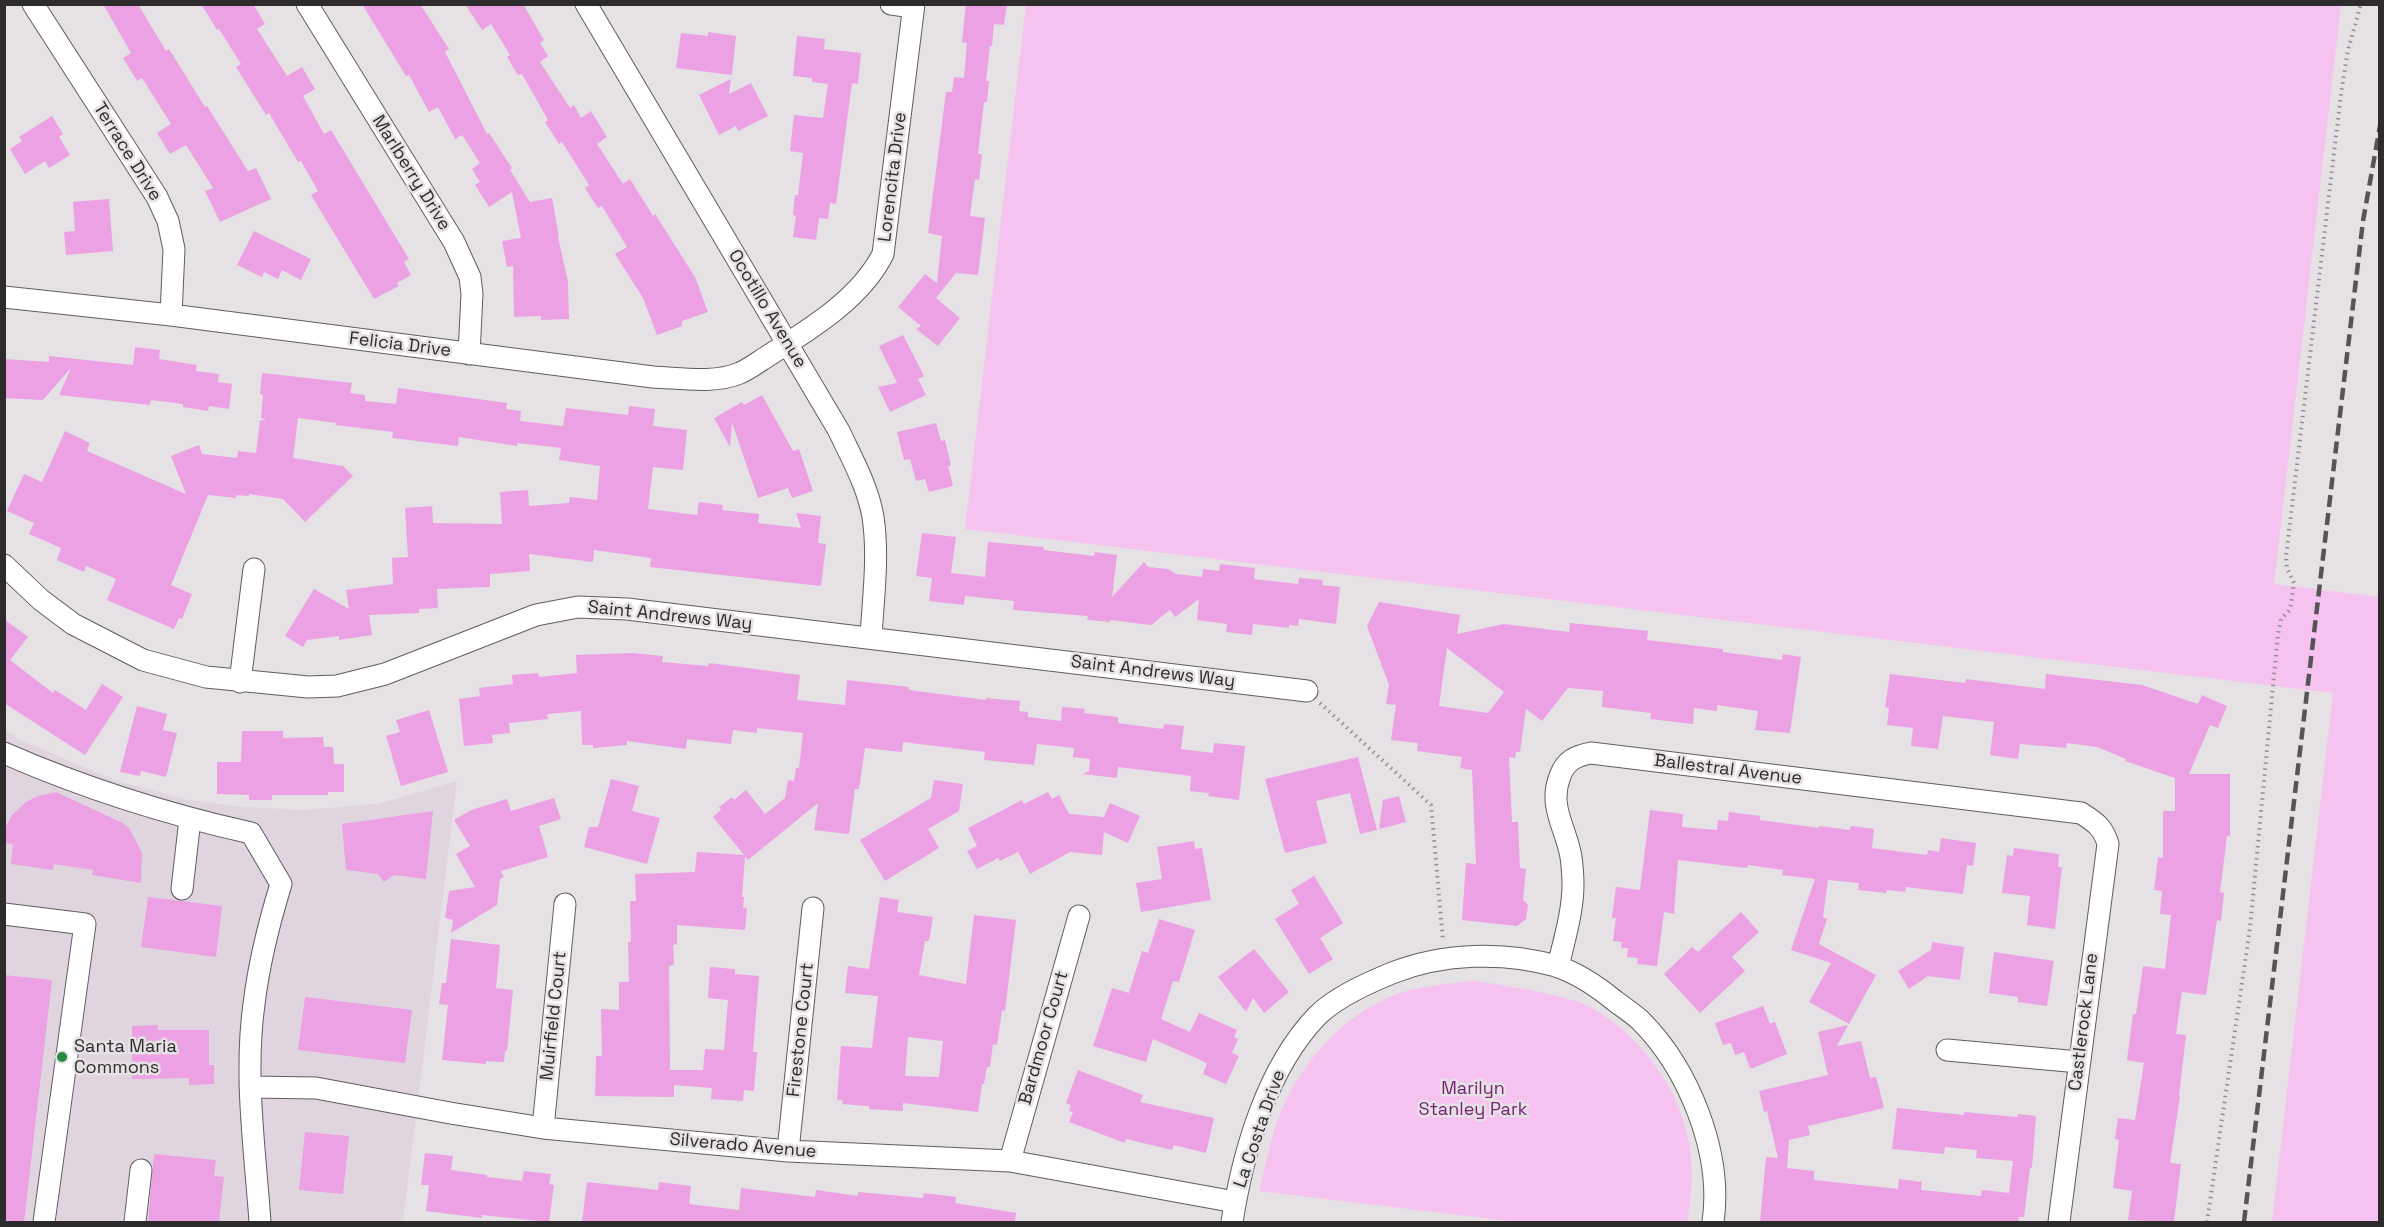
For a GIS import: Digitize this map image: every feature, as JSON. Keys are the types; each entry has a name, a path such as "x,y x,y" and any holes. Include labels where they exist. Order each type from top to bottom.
{"street":[{"name":"Terrace Drive","path":"33,4 157,197 168,222 174,249 171,315"},
{"name":"Marlberry Drive","path":"307,4 454,242 470,277 472,294 469,354"},
{"path":"891,4 914,6"},
{"name":"Lorencita Drive","path":"788,343 842,304 874,272 883,254 914,6"},
{"name":"Ocotillo Avenue","path":"595,8 839,431 865,488 873,517 876,555 871,638"},
{"name":"Felicia Drive","path":"4,297 171,315 653,377 715,379 740,373 788,343"},
{"name":"Saint Andrews Way","path":"4,565 41,600 73,624 143,660 206,677 240,682 308,687 337,686 385,674 536,615 578,607 627,609 1307,691"},
{"path":"240,682 254,569"},
{"path":"4,753 66,780 190,819 251,833 281,884 267,931 254,1005 250,1087 260,1222"},
{"name":"Ballestral Avenue","path":"1558,967 1570,914 1573,886 1571,856 1557,812 1555,788 1564,766 1575,757 1591,753 2081,813 2099,824"},
{"path":"182,889 190,819"},
{"name":"Castlerock Lane","path":"2059,1222 2108,844 2099,824"},
{"name":"Muirfield Court","path":"543,1128 565,904"},
{"name":"Firestone Court","path":"788,1151 813,908"},
{"path":"4,914 85,924 44,1222"},
{"name":"Bardmoor Court","path":"1010,1161 1079,916"},
{"name":"La Costa Drive","path":"1233,1212 1248,1152 1272,1082 1291,1047 1319,1014 1363,985 1414,965 1466,956 1520,958 1558,967 1598,988 1640,1020 1673,1061 1698,1108 1712,1158 1715,1211 1713,1222"},
{"path":"1947,1050 2079,1062"},
{"name":"Silverado Avenue","path":"250,1087 316,1088 543,1128 788,1151 1010,1161 1233,1212"},
{"path":"135,1222 141,1170"}],"path":[{"path":"2207,1222 2250,928 2278,634 2281,619 2290,610 2293,597 2294,583 2287,568 2286,556 2341,94 2348,50 2361,4"},
{"path":"1307,691 1431,805 1444,960"}],"shaded area":[{"path":"4,729 19,739 113,780 189,800 232,806 302,810 378,804 457,781 403,1222 5,1222"}],"green space":[{"path":"1026,5 2341,5 2274,584 2379,597 2379,1222 2272,1222 2333,693 965,529"},
{"name":"Marilyn Stanley Park","path":"1474,981 1536,991 1582,1003 1621,1028 1654,1063 1677,1105 1690,1149 1691,1195 1687,1222 1517,1222 1259,1191 1273,1134 1287,1097 1309,1062 1337,1031 1371,1006 1399,993 1431,986"}],"building":[{"path":"103,4 138,4 166,51 169,49 248,171 256,168 271,199 220,222 205,191 213,188 186,145 170,154 157,133 171,124 142,78 137,81 123,58 131,53"},
{"path":"201,4 253,4 265,24 257,29 287,76 302,67 315,89 303,96 324,134 331,130 409,259 404,262 411,275 397,283 399,286 374,299 311,195 318,191 301,161 298,162 269,113 266,115 236,67 241,64"},
{"path":"362,4 420,4 449,49 445,52 487,134 489,133 512,168 510,170 530,202 552,198 568,282 569,319 541,320 541,316 514,317 513,266 507,267 502,241 521,238 512,192 489,207 475,185 480,182 472,169 480,163 462,135 455,139 438,107 429,112 409,75 406,76"},
{"path":"465,4 523,4 544,40 540,43 548,56 540,62 570,108 574,105 581,118 591,111 607,137 597,144 623,184 630,179 653,216 655,214 695,277 708,312 682,321 682,326 657,335 643,298 615,254 627,247 602,206 598,208 585,188 589,185 562,142 559,144 545,122 548,120 522,74 518,75 507,57 510,55 491,24 482,30"},
{"path":"966,4 1007,4 1004,25 994,24 992,46 990,46 986,81 989,81 987,102 984,102 978,154 982,154 979,180 975,179 970,216 985,218 978,275 956,273 936,298 960,318 938,346 916,329 921,326 898,307 925,274 937,283 942,236 928,233 946,92 952,92 954,77 964,78 967,43 962,42"},
{"path":"708,32 736,36 732,75 676,68 681,33 708,36"},
{"path":"797,36 825,39 824,49 861,53 858,84 852,83 836,204 830,203 828,219 819,218 816,240 793,237 796,216 793,215 795,195 798,195 803,153 790,151 794,115 823,118 828,84 812,82 812,78 793,76"},
{"path":"731,79 729,94 751,83 768,116 738,131 736,126 719,135 699,95"},
{"path":"52,116 63,134 59,137 70,155 49,168 45,161 25,174 10,149 22,141 19,137"},
{"path":"109,199 113,251 66,255 64,232 75,231 73,202"},
{"path":"254,231 311,259 301,280 282,270 278,279 264,272 262,277 237,265"},
{"path":"903,335 924,376 918,379 926,395 890,412 878,387 897,383 879,346"},
{"path":"135,347 160,350 159,359 197,365 196,371 219,374 218,382 232,384 229,409 209,406 208,411 183,407 183,404 151,400 150,405 59,395 71,368 43,400 4,398 4,359 49,362 49,356 133,365"},
{"path":"262,373 352,383 350,393 365,395 365,401 396,404 398,388 507,403 506,409 521,411 520,421 563,426 566,408 628,415 629,406 655,409 653,426 687,430 683,470 653,467 648,509 697,515 699,502 723,505 722,510 759,514 758,523 801,528 796,513 821,516 818,543 826,544 821,586 650,567 651,558 594,550 593,562 529,554 530,571 490,574 490,587 437,589 438,608 419,609 419,613 369,615 372,635 339,640 339,636 307,640 303,647 285,636 314,589 349,609 346,590 393,584 392,558 408,557 405,508 432,506 433,523 502,524 500,492 528,490 529,506 569,503 570,497 597,500 600,466 559,460 561,448 517,443 517,446 459,437 458,446 392,438 393,432 298,418 293,458 343,466 353,476 305,522 283,499 249,494 249,496 236,495 236,498 208,495 171,585 192,594 182,619 179,618 174,629 107,600 116,579 86,566 84,572 57,560 61,548 29,534 34,523 7,511 24,474 42,482 65,431 90,443 87,451 186,494 171,456 199,445 202,454 237,458 238,451 256,453 260,421 266,419 261,418"},
{"path":"762,395 793,451 799,449 813,491 792,498 788,488 758,498 732,423 730,447 714,418 742,402 744,405"},
{"path":"936,423 941,441 945,440 953,486 929,492 925,479 916,481 910,459 904,460 897,432"},
{"path":"922,533 956,537 951,573 985,577 988,542 1044,547 1043,550 1094,556 1095,552 1117,555 1112,597 1144,562 1148,567 1202,577 1203,569 1219,571 1220,564 1255,568 1254,579 1298,584 1299,578 1323,580 1322,585 1340,587 1336,624 1299,619 1298,626 1289,625 1289,628 1253,624 1252,635 1226,632 1227,624 1197,620 1199,599 1175,617 1170,610 1151,625 1087,620 1088,616 1013,610 1014,601 965,596 964,605 929,601 932,578 916,576"},
{"path":"1379,602 1460,615 1457,634 1504,624 1569,632 1570,623 1648,631 1647,640 1723,649 1723,652 1782,660 1783,654 1801,657 1790,733 1755,730 1758,711 1717,705 1717,711 1694,708 1693,724 1650,719 1651,713 1602,707 1603,691 1568,688 1542,721 1526,709 1520,752 1516,752 1515,758 1509,757 1512,822 1518,822 1520,868 1526,869 1523,900 1528,905 1526,919 1517,926 1462,920 1466,863 1476,864 1472,770 1460,768 1462,757 1417,751 1418,743 1391,740 1396,705 1386,704 1389,685 1367,626","holes":["1447,648 1504,692 1488,713 1439,706"]},
{"path":"4,619 28,637 10,660 53,693 55,690 86,710 102,684 123,697 85,755 4,703"},
{"path":"633,653 663,656 662,662 708,666 709,663 800,675 797,700 845,705 847,680 909,687 909,690 986,700 986,698 1020,701 1019,711 1028,712 1028,717 1061,721 1062,707 1085,709 1084,713 1118,717 1118,723 1163,729 1164,724 1184,726 1181,749 1213,753 1214,743 1245,746 1239,800 1190,791 1191,776 1118,767 1117,778 1083,774 1089,771 1090,759 1073,757 1074,748 1037,744 1034,765 984,760 985,752 903,742 902,752 865,748 859,789 855,789 849,834 814,830 818,803 748,860 745,856 742,897 744,897 743,908 747,908 745,930 677,925 677,944 673,945 674,965 669,966 670,1070 703,1070 705,1049 724,1050 728,1000 708,998 710,967 735,969 735,974 759,976 753,1052 757,1052 754,1091 744,1090 743,1101 711,1099 712,1088 674,1085 674,1097 595,1096 596,1056 602,1056 601,1009 619,1010 619,982 629,982 630,901 636,901 635,874 695,872 697,852 744,855 713,817 721,810 719,807 732,797 734,800 746,790 765,814 785,798 788,780 794,781 796,768 799,768 803,733 757,728 757,733 733,730 731,744 687,739 686,749 627,741 627,745 593,748 593,745 582,745 581,711 547,714 548,719 509,723 510,733 492,735 493,743 464,746 459,699 480,696 479,688 513,684 512,675 538,673 539,677 577,673 576,655"},
{"path":"1890,674 1965,683 1966,679 2045,689 2046,674 2142,685 2198,704 2202,695 2227,706 2218,728 2210,725 2189,774 2230,774 2230,836 2227,836 2220,892 2224,893 2221,921 2217,920 2206,995 2182,992 2176,1034 2186,1035 2170,1163 2181,1164 2174,1222 2128,1220 2132,1191 2113,1188 2119,1140 2115,1139 2118,1118 2135,1120 2144,1063 2127,1060 2133,1014 2136,1014 2143,966 2165,969 2171,915 2160,914 2162,891 2154,890 2158,857 2163,858 2163,811 2175,811 2175,778 2125,761 2126,759 2097,747 2067,743 2066,748 2020,744 2018,759 1990,755 1994,722 1943,716 1938,749 1911,746 1913,728 1887,725 1889,708 1885,707"},
{"path":"137,706 167,714 163,730 177,733 166,777 141,771 140,776 120,772"},
{"path":"429,710 448,772 401,786 386,736 400,732 396,720"},
{"path":"242,731 283,731 283,738 323,737 324,747 333,747 334,764 344,764 344,792 328,792 328,795 272,795 272,800 249,800 249,795 217,794 217,762 241,762"},
{"path":"1358,757 1377,830 1360,834 1350,793 1316,801 1327,843 1285,853 1265,779"},
{"path":"611,779 639,786 632,811 660,818 647,864 584,847 589,827 598,827"},
{"path":"934,780 963,784 959,811 928,829 939,848 885,881 860,840 931,798"},
{"path":"56,792 123,823 129,828 142,853 141,883 92,875 93,870 54,864 53,870 11,864 13,844 4,843 4,830 12,815 26,802 38,796"},
{"path":"1048,792 1052,799 1059,795 1069,814 1104,817 1110,803 1140,816 1128,843 1104,832 1102,855 1070,852 1030,874 1018,852 1000,861 998,858 977,869 967,851 977,846 968,828 1022,800 1024,804"},
{"path":"1399,796 1406,822 1379,829 1383,800"},
{"path":"554,798 561,819 539,826 548,857 501,871 504,877 500,879 497,905 451,933 453,920 445,918 449,891 475,887 456,854 470,846 454,820 471,810 507,799 511,811"},
{"path":"1650,810 1683,814 1682,827 1717,830 1718,820 1728,821 1729,812 1760,816 1760,820 1819,828 1819,826 1850,830 1851,826 1874,829 1872,848 1927,855 1928,850 1939,852 1941,838 1976,843 1973,866 1967,865 1963,894 1906,887 1905,892 1887,890 1886,893 1858,890 1859,883 1828,880 1823,917 1827,919 1819,944 1876,975 1849,1024 1809,1002 1831,963 1791,950 1815,879 1782,875 1783,870 1748,865 1747,868 1678,860 1674,914 1664,912 1657,966 1637,964 1638,958 1627,957 1628,948 1621,948 1622,942 1613,941 1616,918 1612,918 1616,887 1640,890"},
{"path":"433,811 426,879 394,875 384,882 378,874 346,870 342,824"},
{"path":"1194,841 1195,849 1202,848 1211,900 1141,912 1136,883 1162,879 1157,847"},
{"path":"2014,848 2059,854 2058,867 2062,867 2055,929 2027,925 2030,896 2002,893 2007,855 2013,856"},
{"path":"1314,876 1343,923 1320,938 1333,959 1309,974 1275,919 1299,904 1291,890"},
{"path":"148,897 222,906 216,957 141,947"},
{"path":"880,897 899,900 897,912 933,917 929,941 925,941 919,975 966,984 974,915 1016,920 1005,1011 1002,1010 997,1045 993,1044 990,1067 987,1067 984,1084 982,1084 978,1112 903,1103 903,1111 869,1109 869,1106 842,1104 843,1100 837,1100 841,1046 872,1048 878,996 845,993 848,966 869,969","holes":["908,1037 943,1041 939,1077 905,1076"]},
{"path":"1741,912 1759,932 1732,957 1745,971 1700,1013 1664,974 1692,947 1698,952"},
{"path":"1159,919 1195,930 1179,982 1173,981 1161,1019 1190,1032 1199,1013 1237,1030 1234,1037 1238,1039 1232,1053 1239,1056 1226,1084 1203,1074 1207,1063 1153,1039 1146,1062 1093,1046 1112,988 1129,993 1142,951 1148,953"},
{"path":"451,939 500,945 496,988 513,990 504,1062 486,1061 486,1064 442,1060 448,1005 439,1004 442,983 446,983"},
{"path":"1932,942 1964,947 1960,980 1928,976 1909,989 1898,971 1931,950"},
{"path":"1254,949 1289,992 1264,1013 1253,998 1246,1012 1218,977"},
{"path":"1994,952 2054,961 2047,1006 2018,1002 2018,997 1989,993"},
{"path":"4,975 52,980 24,1222 4,1220"},
{"path":"305,997 412,1010 405,1063 298,1050"},
{"path":"1763,1006 1770,1024 1775,1022 1787,1054 1750,1068 1744,1052 1735,1055 1731,1043 1723,1045 1715,1023"},
{"path":"158,1025 158,1030 209,1030 209,1065 214,1065 214,1084 189,1085 189,1078 132,1079 132,1026"},
{"path":"1848,1025 1837,1046 1861,1041 1870,1078 1876,1077 1884,1108 1808,1126 1810,1135 1789,1140 1787,1168 1814,1171 1814,1180 1898,1189 1899,1179 1922,1182 1921,1190 1981,1196 1982,1190 2009,1193 2013,1161 1976,1158 1977,1150 1945,1147 1944,1154 1892,1149 1897,1108 1964,1115 1964,1112 2017,1117 2018,1114 2036,1116 2032,1168 2030,1168 2024,1217 2019,1217 2018,1222 1760,1222 1766,1157 1778,1158 1767,1111 1764,1112 1759,1091 1828,1075 1818,1032"},
{"path":"1078,1070 1143,1095 1140,1102 1214,1118 1206,1153 1174,1145 1172,1150 1126,1139 1125,1143 1069,1122 1073,1112 1069,1111 1071,1105 1066,1103"},
{"path":"305,1132 349,1136 343,1194 299,1190"},
{"path":"425,1153 453,1156 451,1170 487,1175 487,1177 522,1181 524,1171 551,1174 549,1184 554,1185 549,1222 482,1215 482,1218 426,1211 429,1185 421,1185"},
{"path":"154,1154 216,1160 214,1176 224,1177 219,1222 148,1222"},
{"path":"587,1182 658,1190 659,1182 691,1186 689,1204 739,1210 741,1188 815,1197 816,1190 858,1196 858,1192 923,1198 924,1193 956,1197 955,1203 1016,1213 1015,1222 582,1222"}],"railway":[{"path":"2244,1222 2363,221 2380,126"}],"place":[{"name":"Santa Maria Commons","path":"62,1057"}]}
